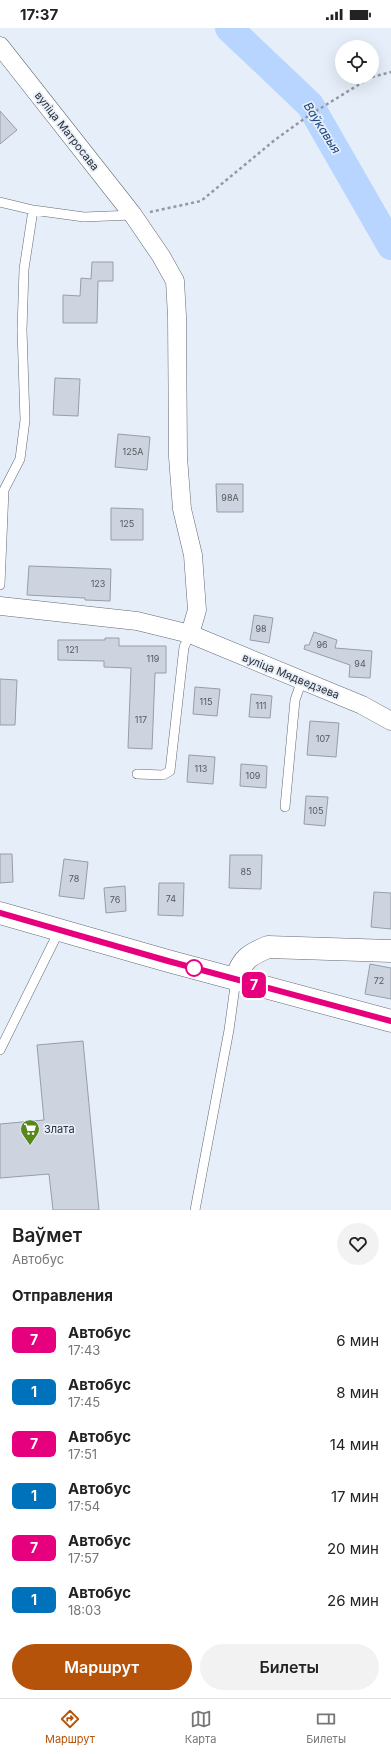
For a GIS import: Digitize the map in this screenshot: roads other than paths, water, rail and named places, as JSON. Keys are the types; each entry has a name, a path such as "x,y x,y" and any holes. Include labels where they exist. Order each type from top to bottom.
{"street":[{"name":"вуліца Матросава","path":"0,46 134,215 162,256 174,281 177,316 178,457 182,509 193,555 197,610 190,634"},
{"name":"вуліца Мядведзева","path":"0,606 137,621 190,634 362,705 391,722"},
{"path":"0,913 59,931 236,980 391,1021"},
{"path":"236,980 244,960 253,953 268,947 391,951"}],"lane":[{"path":"0,202 33,210 84,217 134,215"},
{"path":"0,585 4,490 20,458 25,420 22,330 24,270 33,210"},
{"path":"137,774 163,776 170,771 184,647 190,634"},
{"path":"285,807 295,700 302,680"},
{"path":"0,1050 59,931"},
{"path":"195,1210 229,1030 236,980"}],"waterway":[{"name":"Ваўкавыя","path":"229,28 310,105 391,246"}],"place":[{"name":"Злата","path":"30,1146"}]}
